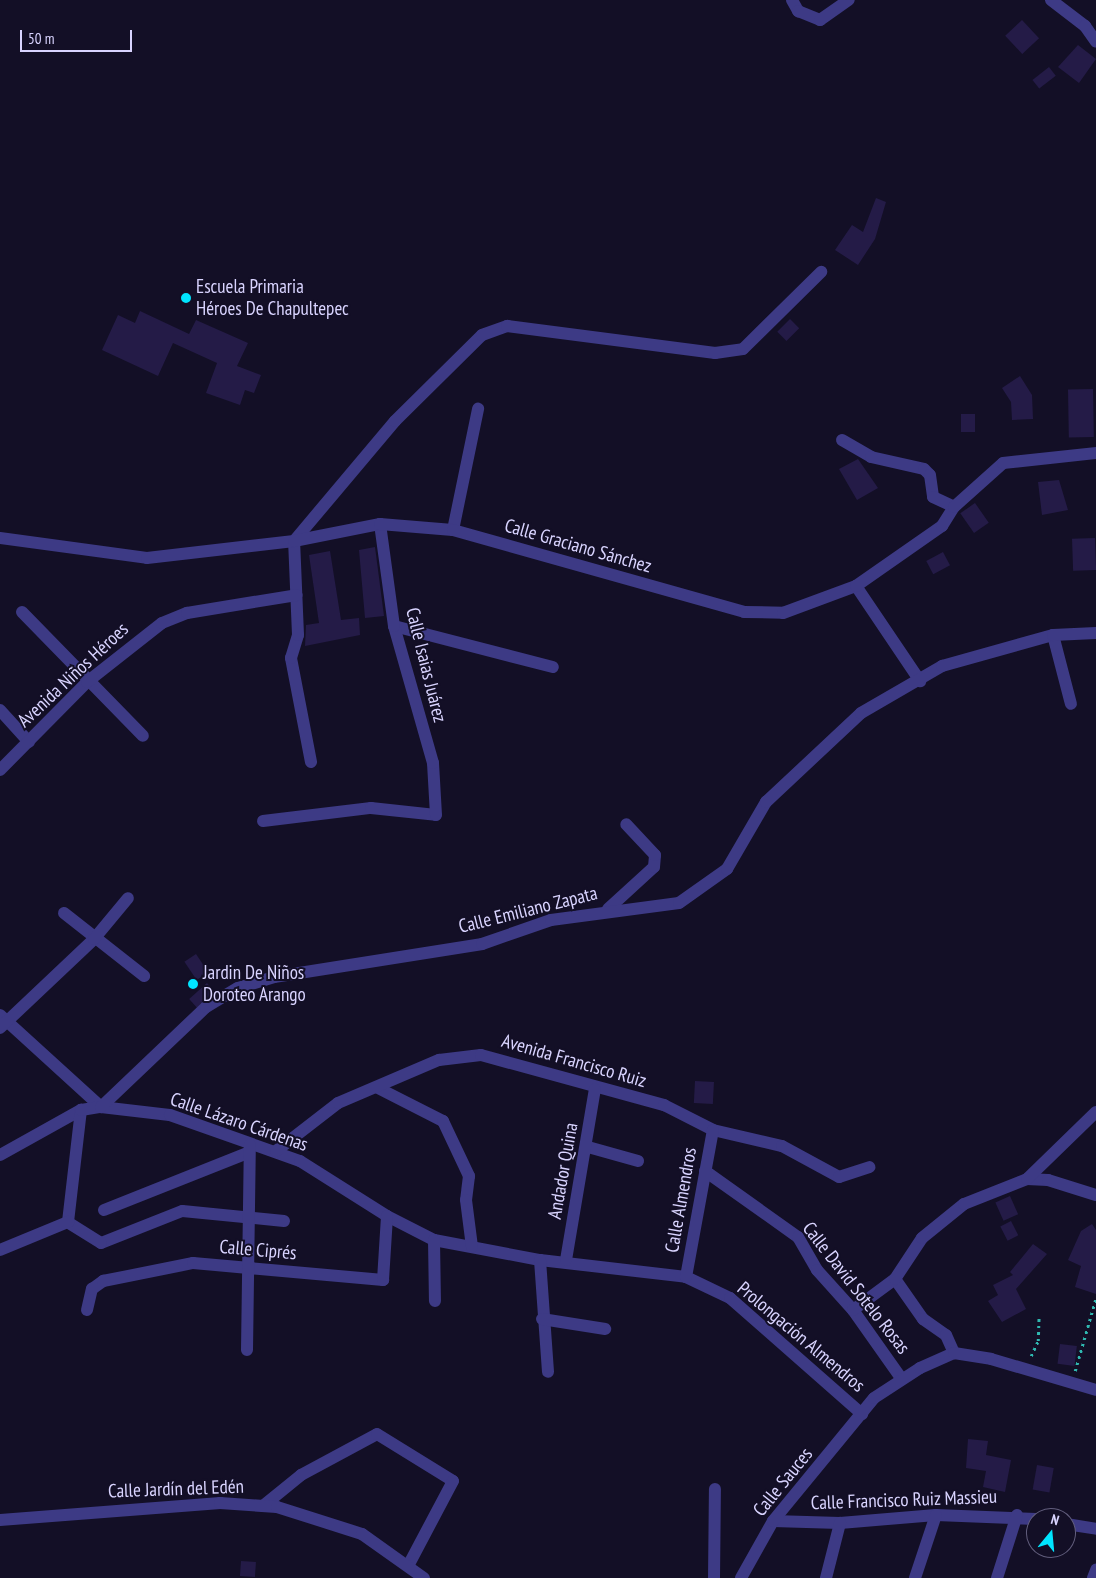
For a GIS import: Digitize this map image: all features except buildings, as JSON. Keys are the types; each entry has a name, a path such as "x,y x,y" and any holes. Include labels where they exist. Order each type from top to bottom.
{"street":[{"path":"792,0 798,11 820,20 849,0"},
{"path":"1051,0 1086,26 1096,42"},
{"path":"311,762 291,658 298,635 294,541 395,421 482,335 507,326 715,353 743,349 821,272"},
{"path":"453,530 478,409"},
{"path":"842,440 871,457 924,470 930,475 933,497 954,508"},
{"name":"Calle Graciano Sánchez","path":"0,538 147,558 294,541 380,524 453,530 744,612 783,613 856,586 942,526 954,508 1003,463 1096,454"},
{"name":"Calle Isaias Juárez","path":"263,821 371,808 436,814 432,763 394,626 380,524"},
{"path":"856,586 920,681"},
{"name":"Avenida Niños Héroes","path":"0,770 87,682 139,637 187,612 297,595"},
{"path":"22,612 87,682 143,736"},
{"path":"394,626 553,667"},
{"name":"Calle Emiliano Zapata","path":"101,1107 206,1007 238,988 274,977 482,944 551,920 608,909 679,903 727,869 766,802 860,713 920,681 942,666 1053,635 1096,633"},
{"path":"1053,635 1071,704"},
{"path":"0,710 29,742"},
{"path":"608,909 654,867 655,855 626,824"},
{"path":"101,1107 3,1021 94,939 128,898"},
{"path":"64,913 94,939 144,976"},
{"name":"Avenida Francisco Ruiz","path":"276,1151 338,1103 378,1088 439,1060 481,1055 595,1088 664,1105 713,1130 782,1146 839,1177 869,1167"},
{"path":"378,1088 443,1121 469,1176 466,1200 472,1247"},
{"name":"Andador Quina","path":"566,1260 588,1147 595,1088"},
{"name":"Calle Lázaro Cárdenas","path":"81,1110 101,1107 170,1115 248,1149 276,1151 300,1160 387,1216 434,1240 540,1260"},
{"path":"0,1156 81,1110"},
{"path":"68,1222 81,1110"},
{"path":"853,1310 895,1279 922,1238 964,1204 1027,1179 1096,1112"},
{"name":"Calle Almendros","path":"686,1277 713,1130"},
{"path":"588,1147 638,1161"},
{"path":"104,1210 248,1149 247,1350"},
{"name":"Calle David Sotelo Rosas","path":"705,1171 798,1237 817,1270 853,1310 901,1378"},
{"path":"1027,1179 1048,1180 1096,1195"},
{"path":"68,1222 101,1243 182,1210 249,1219 284,1221"},
{"name":"Calle Ciprés","path":"87,1310 92,1289 103,1281 192,1262 383,1280 387,1216"},
{"path":"0,1250 68,1222"},
{"path":"434,1240 434,1301"},
{"path":"540,1260 542,1318 548,1372"},
{"name":"Prolongación Almendros","path":"540,1260 566,1260 686,1277 730,1298 862,1414"},
{"path":"895,1279 923,1319 946,1335 954,1353 991,1359 1073,1386 1096,1390"},
{"path":"542,1318 605,1330"},
{"name":"Calle Sauces","path":"741,1578 773,1521 862,1414 901,1378 954,1353"},
{"path":"263,1506 301,1475 377,1434 453,1481 409,1564"},
{"path":"714,1578 715,1489"},
{"name":"Calle Jardín del Edén","path":"0,1520 220,1503 263,1506 326,1520 362,1534 409,1564 424,1578"},
{"path":"916,1578 936,1515"},
{"name":"Calle Francisco Ruiz Massieu","path":"773,1521 840,1523 936,1515 1026,1517"},
{"path":"997,1578 1017,1516"},
{"path":"826,1578 840,1523"},
{"path":"1076,1526 1096,1529"},
{"path":"1093,1578 1096,1570"}],"path":[{"path":"1073,1386 1096,1298"},
{"path":"1023,1370 1038,1341 1039,1317"}],"place":[{"name":"Escuela Primaria Héroes De Chapultepec","path":"186,298"},
{"name":"Jardin De Niños Doroteo Arango","path":"193,984"}]}
